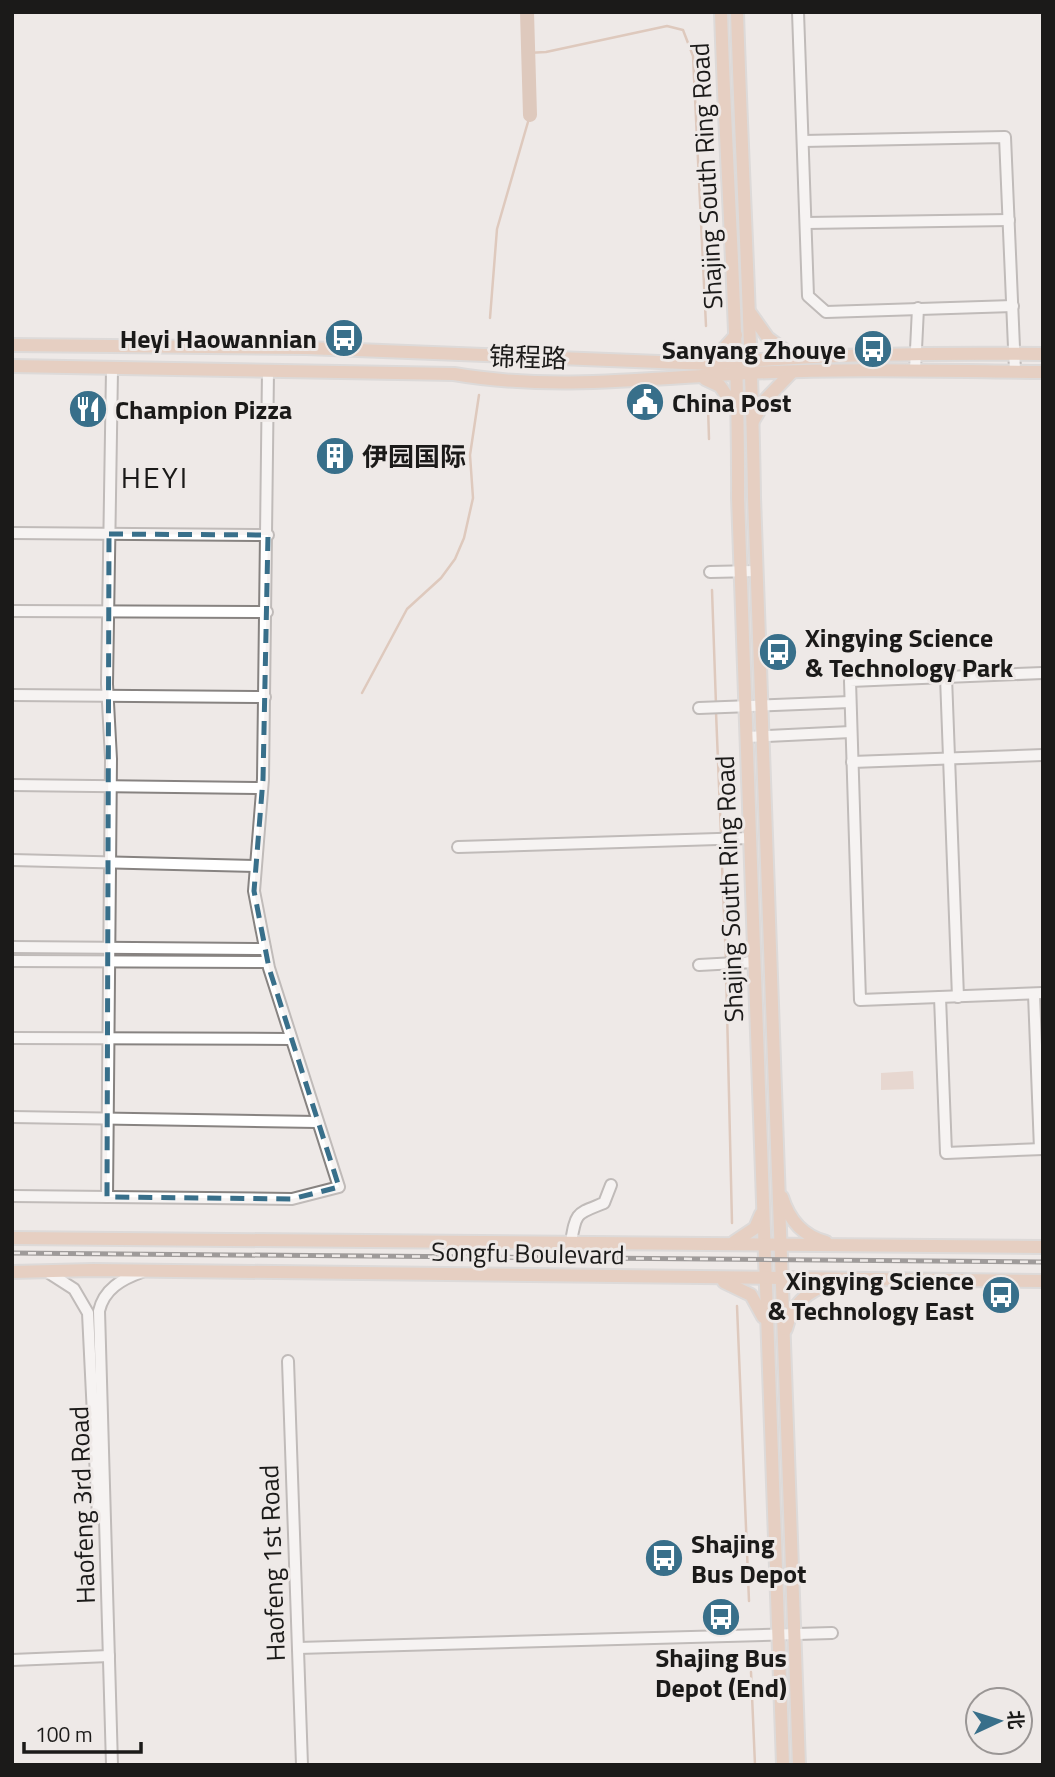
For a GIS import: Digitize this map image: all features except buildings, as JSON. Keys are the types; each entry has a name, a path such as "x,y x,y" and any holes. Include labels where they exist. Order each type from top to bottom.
{"main road":[{"name":"Shajing South Ring Road","path":"721,12 727,183 737,335 753,421 756,571 799,1765"},
{"name":"Shajing South Ring Road","path":"737,12 752,359 743,370 739,414 741,571 783,1765"},
{"path":"750,313 768,338 795,357"},
{"path":"710,365 737,335"},
{"name":"锦程路","path":"12,345 306,348 710,365 743,370 792,372 1043,372"},
{"path":"97,346 98,369"},
{"path":"752,359 916,353 1043,354"},
{"name":"锦程路","path":"12,366 111,370 454,374 497,381 701,378 743,370"},
{"path":"753,421 776,387 792,372"},
{"path":"701,378 720,386 739,414"},
{"path":"778,1174 784,1205 798,1227 810,1237 843,1246"},
{"path":"720,1244 736,1242 750,1233 760,1216 762,1199"},
{"name":"Songfu Boulevard","path":"12,1238 1043,1247"},
{"name":"Songfu Boulevard","path":"12,1272 147,1271 1043,1282"},
{"path":"707,1278 730,1284 751,1296 760,1306 768,1334"},
{"path":"783,1343 788,1322 801,1299 822,1286 841,1280"}],"street":[{"path":"798,12 808,296 826,312 1013,306"},
{"path":"803,141 1005,137 1015,371"},
{"path":"806,223 1009,220"},
{"path":"915,370 918,308"},
{"path":"107,1197 111,370"},
{"path":"12,1196 292,1199 339,1187 267,962 254,891 262,788 265,697 268,371"},
{"path":"12,533 268,535"},
{"path":"710,572 756,571"},
{"path":"12,611 267,612"},
{"path":"940,997 946,1153 1042,1149 1038,994 940,997 860,1000 850,681 1043,673"},
{"path":"946,677 958,997"},
{"path":"12,695 265,697"},
{"path":"699,708 850,702"},
{"path":"746,737 851,732"},
{"path":"852,762 1043,755"},
{"path":"12,785 262,788"},
{"path":"458,847 750,838"},
{"path":"12,860 256,866"},
{"path":"12,947 108,955 267,962"},
{"path":"12,961 265,949"},
{"path":"699,965 754,962"},
{"path":"12,1038 291,1040"},
{"path":"12,1117 317,1122"},
{"path":"571,1242 575,1220 580,1212 604,1203 611,1185"},
{"name":"Haofeng 3rd Road","path":"46,1271 74,1289 88,1313 110,1765"},
{"name":"Haofeng 3rd Road","path":"106,1656 99,1311 106,1295 118,1283 147,1271"},
{"name":"Haofeng 1st Road","path":"289,1361 302,1765"},
{"path":"298,1648 832,1633"},
{"path":"12,1660 106,1656"}],"highlighted area":[{"path":"109,534 268,535 263,779 254,891 269,968 339,1187 292,1199 107,1197"}],"shaded area":[{"path":"913,1071 914,1089 881,1090 881,1073"}],"waterway":[{"path":"527,12 530,115"},
{"path":"527,53 546,52 667,26 683,30 693,56 706,326"},
{"path":"490,318 497,229 530,115"},
{"path":"362,693 407,609 441,578 455,559 464,538 473,498 470,455 479,395"},
{"path":"708,406 709,439"},
{"path":"712,590 716,705"},
{"path":"716,712 721,835"},
{"path":"721,841 726,961"},
{"path":"726,967 732,1223"},
{"path":"737,1306 749,1601"},
{"path":"751,1672 755,1765"}],"railway":[{"path":"12,1253 1043,1262"}],"place":[{"name":"Heyi Haowannian","path":"344,338"},
{"name":"Sanyang Zhouye","path":"873,349"},
{"name":"China Post","path":"645,402"},
{"name":"Champion Pizza","path":"88,409"},
{"name":"伊园国际","path":"335,456"},
{"name":"Xingying Science & Technology Park","path":"778,652"},
{"name":"Xingying Science & Technology East","path":"1001,1295"},
{"name":"Shajing Bus Depot","path":"664,1558"},
{"name":"Shajing Bus Depot (End)","path":"721,1617"}],"district":[{"name":"HEYI","path":"155,477"}]}
